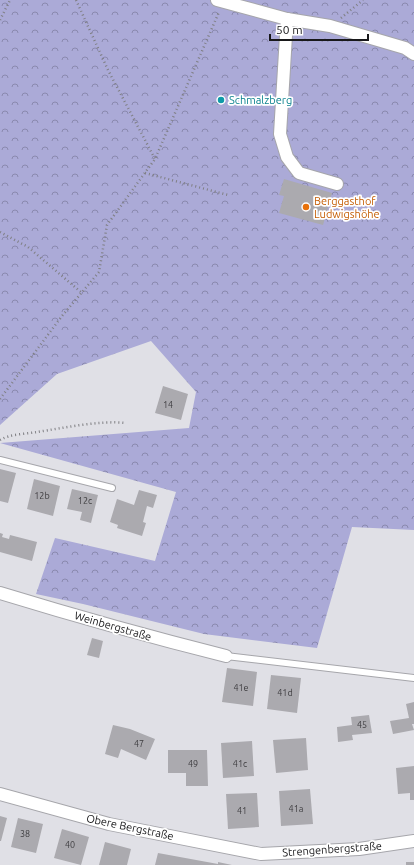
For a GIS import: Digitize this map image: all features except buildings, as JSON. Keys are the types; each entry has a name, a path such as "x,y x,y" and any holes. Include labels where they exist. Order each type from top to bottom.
{"street":[{"path":"220,1 287,19 330,26 405,48 414,54"},
{"path":"287,19 280,134 287,157 300,173 337,184"},
{"name":"Weinbergstraße","path":"0,593 160,640 226,656"},
{"name":"Obere Bergstraße","path":"0,794 109,824 261,860"},
{"name":"Strengenbergstraße","path":"261,860 414,841"}],"lane":[{"path":"0,460 112,488"},
{"path":"226,656 414,678"}],"path":[{"path":"0,20 10,0"},
{"path":"76,0 108,70 155,160"},
{"path":"330,26 363,0"},
{"path":"0,400 29,360 99,272 107,224 155,160 220,1"},
{"path":"145,173 228,195"},
{"path":"0,232 28,247 82,292"},
{"path":"0,440 19,435 67,428 106,423 126,423"}],"green space":[{"path":"0,0 414,0 414,530 352,527 317,648 204,634 36,594 55,538 155,561 176,492 0,443 189,428 196,392 151,341 57,374 0,425"}],"place":[{"name":"Schmalzberg","path":"221,100"},
{"name":"Berggasthof Ludwigshöhe","path":"306,207"}]}
